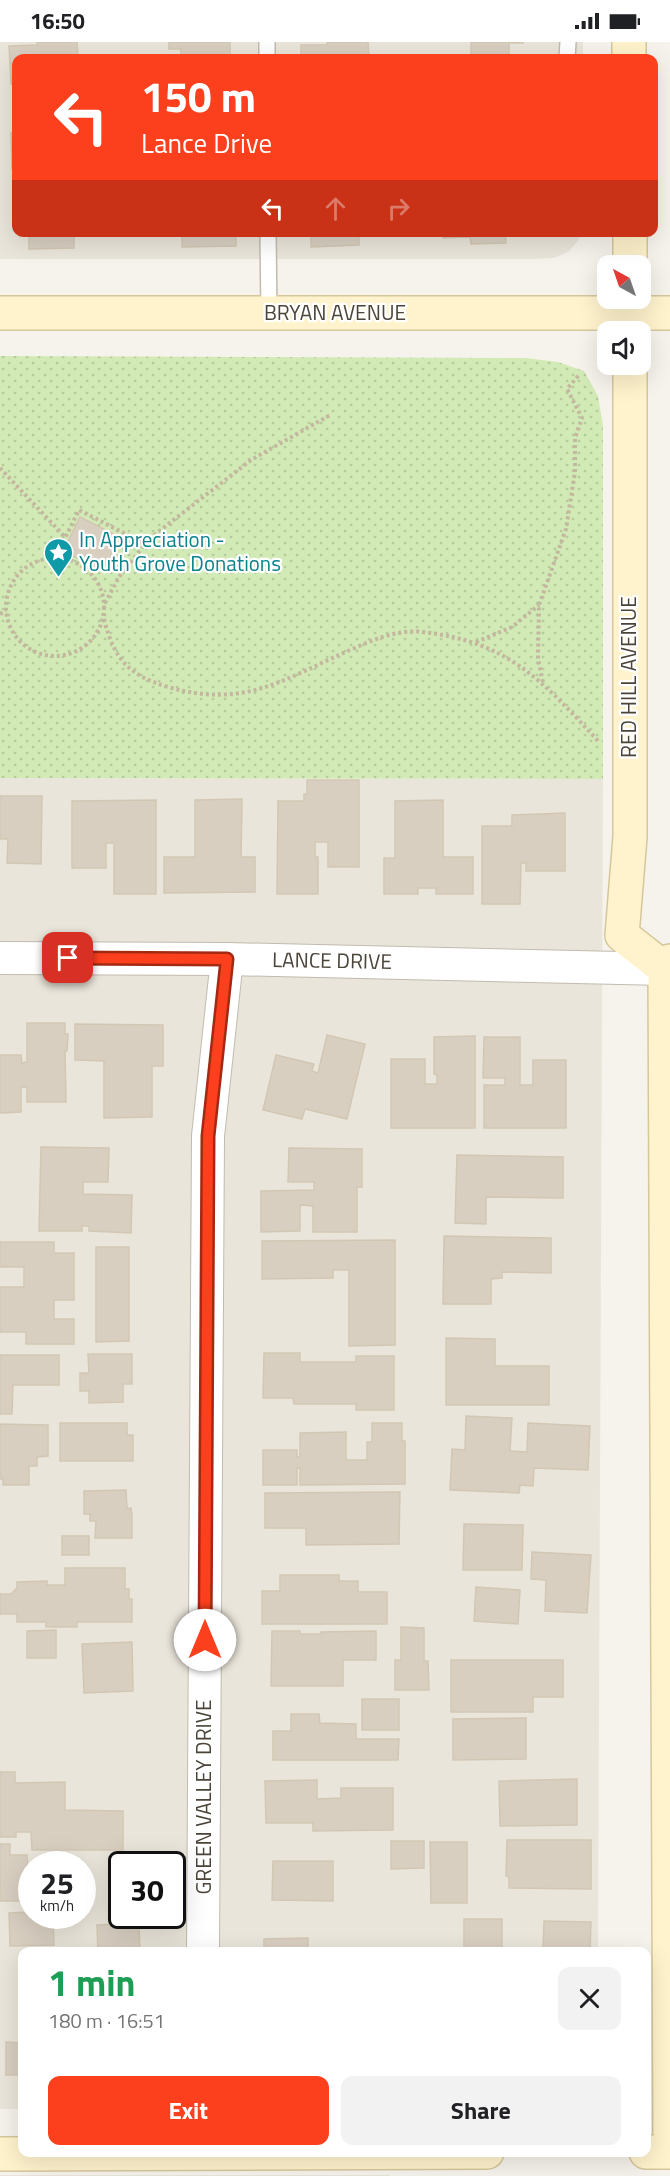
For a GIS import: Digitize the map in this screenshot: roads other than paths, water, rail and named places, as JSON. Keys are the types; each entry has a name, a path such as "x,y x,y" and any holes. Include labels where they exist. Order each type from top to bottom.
{"main road":[{"path":"630,237 630,255"},
{"name":"BRYAN AVENUE","path":"0,313 670,314"},
{"name":"RED HILL AVENUE","path":"630,375 630,837 622,935 668,965"},
{"path":"668,965 670,2132"},
{"path":"651,2152 670,2152"},
{"path":"0,2154 18,2154"}],"street":[{"name":"LANCE DRIVE","path":"0,958 668,965"},
{"name":"GREEN VALLEY DRIVE","path":"203,1947 208,1136 227,959"}],"lane":[{"path":"268,237 269,313"}],"place":[{"name":"In Appreciation - Youth Grove Donations","path":"58,578"}]}
